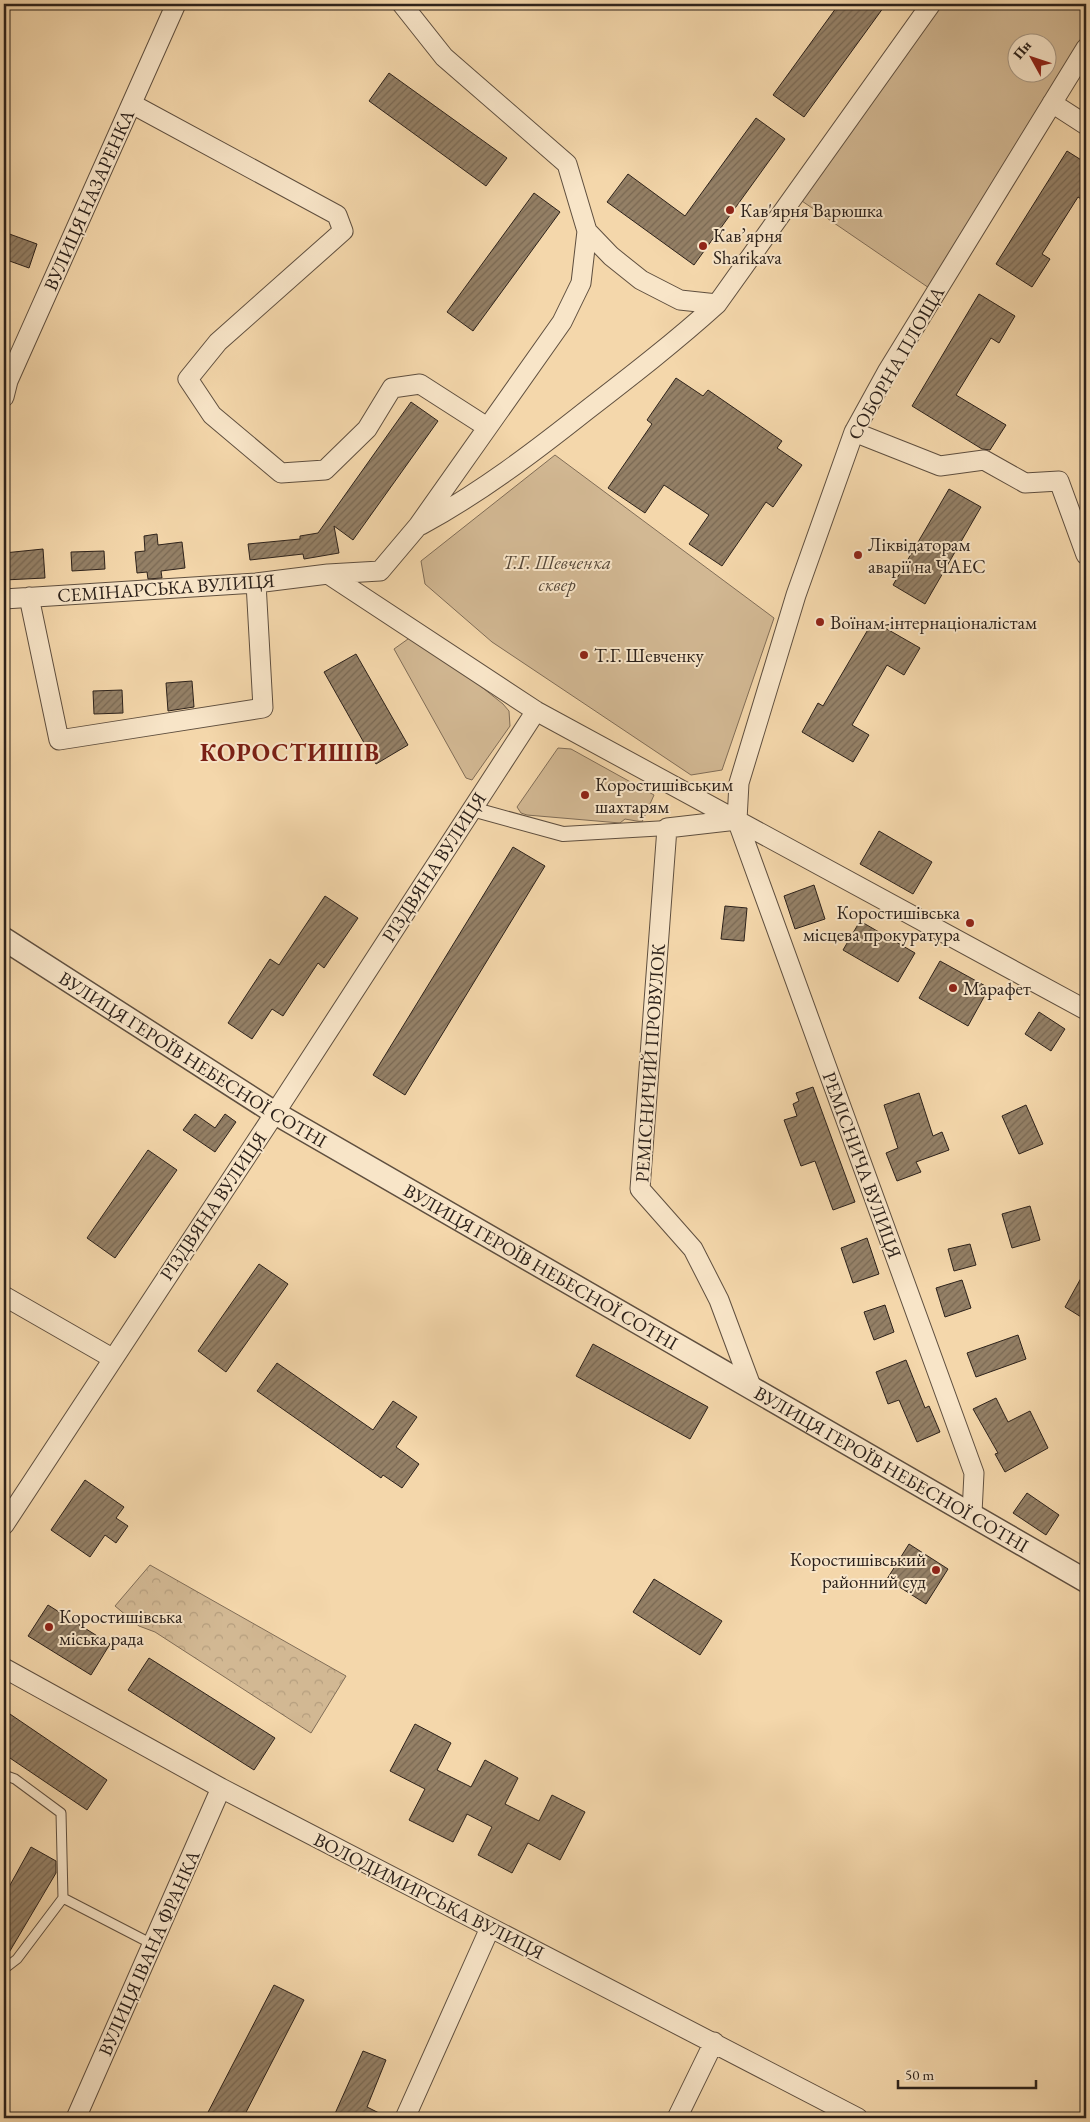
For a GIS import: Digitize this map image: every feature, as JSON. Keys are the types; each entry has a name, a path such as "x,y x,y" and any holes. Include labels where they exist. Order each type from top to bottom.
{"street":[{"name":"ВУЛИЦЯ НАЗАРЕНКА","path":"5,386 176,4"},
{"path":"402,4 444,57 567,164 587,231 611,256 641,280 680,300 717,304"},
{"path":"418,526 463,502 555,435 679,338 717,304 931,4"},
{"name":"СОБОРНА ПЛОЩА","path":"737,820 739,783 796,594 854,432 887,372 1086,48"},
{"path":"1052,103 1086,125"},
{"path":"132,104 337,215 343,231 218,342 188,379 212,414 281,473 326,470 367,429 392,388 420,384 487,427"},
{"name":"СЕМІНАРСЬКА ВУЛИЦЯ","path":"4,598 256,583 328,574 380,571 418,526 562,322 581,283 587,231"},
{"path":"854,432 940,466 984,460 1025,483 1059,481 1086,555"},
{"path":"328,574 536,712 1086,1010"},
{"path":"29,597 59,740 263,708 256,583"},
{"name":"РІЗДВЯНА ВУЛИЦЯ","path":"4,1525 536,712"},
{"path":"472,808 563,834 667,828 737,820"},
{"name":"РЕМІСНИЧА ВУЛИЦЯ","path":"737,820 974,1473 972,1513"},
{"name":"РЕМІСНИЧИЙ ПРОВУЛОК","path":"667,828 640,1189 693,1248 719,1300 751,1386"},
{"name":"ВУЛИЦЯ ГЕРОЇВ НЕБЕСНОЇ СОТНІ","path":"4,939 275,1113 972,1513 1086,1581"},
{"path":"4,1296 112,1358"},
{"name":"ВОЛОДИМИРСЬКА ВУЛИЦЯ","path":"4,1668 221,1788 858,2118"},
{"name":"ВУЛИЦЯ ІВАНА ФРАНКА","path":"76,2118 221,1788"},
{"path":"405,2118 490,1928"},
{"path":"677,2118 714,2042"}],"lane":[{"path":"4,1775 15,1779 61,1813 63,1898 17,1959 4,1969"},
{"path":"63,1898 152,1944"}],"green space":[{"path":"943,4 1086,4 1086,31 1058,78 1058,32 1008,32 1008,82 1056,82 932,290 799,199"},
{"name":"Т.Г. Шевченка сквер","path":"555,455 774,618 722,770 691,775 492,642 425,584 421,561"},
{"path":"415,634 503,704 509,711 510,726 472,780 466,778 394,649"},
{"path":"558,748 571,749 654,795 642,822 625,819 620,823 521,813 517,807"},
{"path":"150,1565 346,1676 311,1733 155,1632 139,1626 115,1606"}],"building":[{"path":"839,4 886,4 804,117 773,95"},
{"path":"389,73 507,158 486,186 369,101"},
{"path":"756,118 785,139 694,265 607,202 628,174 685,216"},
{"path":"1067,151 1086,163 1086,202 1078,197 1042,254 1050,259 1032,287 996,264"},
{"path":"534,193 560,212 473,331 447,312"},
{"path":"4,232 37,244 29,268 4,259"},
{"path":"979,294 1015,316 999,343 991,338 956,395 1006,425 990,450 982,449 912,406"},
{"path":"676,378 703,396 708,390 782,441 777,448 802,465 773,507 766,502 722,566 689,544 709,515 664,485 645,513 608,488 652,424 647,420"},
{"path":"411,402 438,421 353,540 334,526 339,553 304,559 303,554 250,560 248,544 300,539 300,536 318,533"},
{"path":"949,489 981,507 925,604 893,585"},
{"path":"157,534 158,545 182,542 185,568 161,571 162,578 148,579 147,572 137,573 135,552 145,551 144,536"},
{"path":"43,549 45,578 4,580 4,553"},
{"path":"104,551 105,569 72,571 71,552"},
{"path":"873,621 920,648 904,675 887,665 852,725 869,735 853,762 802,732 818,703 823,706"},
{"path":"356,654 408,745 376,764 324,672"},
{"path":"192,681 194,707 168,711 166,683"},
{"path":"122,690 123,713 94,714 93,691"},
{"path":"879,831 932,862 913,894 860,864"},
{"path":"513,847 545,866 405,1095 373,1075"},
{"path":"814,885 825,919 795,929 784,896"},
{"path":"325,896 358,918 324,968 318,963 283,1016 272,1009 252,1039 228,1023 270,959 279,965"},
{"path":"725,906 747,908 744,941 721,939"},
{"path":"860,921 915,953 898,982 843,950"},
{"path":"940,961 989,988 968,1026 919,998"},
{"path":"1039,1012 1065,1029 1051,1051 1025,1034"},
{"path":"813,1087 855,1202 833,1210 815,1161 801,1166 784,1120 797,1116 793,1104 799,1101 796,1093"},
{"path":"919,1093 933,1136 942,1132 949,1150 916,1162 921,1172 897,1181 886,1153 898,1148 884,1105"},
{"path":"1026,1105 1043,1144 1019,1154 1002,1116"},
{"path":"195,1114 215,1128 225,1114 236,1122 215,1152 183,1130"},
{"path":"148,1150 177,1170 115,1258 87,1238"},
{"path":"1030,1206 1040,1240 1012,1248 1002,1214"},
{"path":"867,1238 879,1274 853,1283 841,1248"},
{"path":"970,1244 976,1265 954,1271 948,1249"},
{"path":"259,1264 288,1284 226,1372 198,1351"},
{"path":"1086,1269 1086,1320 1065,1307"},
{"path":"962,1280 971,1308 945,1317 936,1288"},
{"path":"885,1305 894,1332 874,1340 864,1312"},
{"path":"1018,1335 1026,1359 976,1377 967,1353"},
{"path":"593,1344 708,1407 690,1439 576,1376"},
{"path":"906,1360 925,1408 929,1406 940,1432 917,1442 899,1400 888,1404 876,1372"},
{"path":"277,1363 373,1430 393,1401 417,1417 396,1447 419,1464 402,1488 383,1475 381,1478 257,1391"},
{"path":"996,1398 1008,1422 1030,1411 1048,1448 1005,1472 995,1454 998,1453 973,1409"},
{"path":"85,1480 124,1507 116,1518 128,1526 116,1543 105,1535 90,1557 51,1530"},
{"path":"1027,1493 1059,1515 1046,1535 1013,1513"},
{"path":"909,1544 948,1569 926,1604 887,1579"},
{"path":"654,1579 722,1621 700,1655 633,1612"},
{"path":"48,1605 110,1644 91,1675 28,1636"},
{"path":"149,1658 275,1738 254,1770 128,1690"},
{"path":"4,1710 107,1780 87,1810 4,1754"},
{"path":"415,1724 451,1743 437,1770 471,1787 485,1760 518,1778 505,1804 539,1821 552,1795 585,1812 560,1860 528,1843 512,1873 478,1855 492,1827 467,1814 453,1842 409,1820 425,1789 390,1771"},
{"path":"31,1847 56,1861 56,1873 4,1961 4,1896"},
{"path":"274,1985 304,2000 243,2118 205,2118"},
{"path":"363,2051 386,2060 367,2107 389,2118 333,2118"}],"place":[{"name":"Кав'ярня Варюшка","path":"730,210"},
{"name":"Кав’ярня Sharikava","path":"703,246"},
{"name":"Ліквідаторам аварії на ЧАЕС","path":"858,555"},
{"name":"Воїнам-інтернаціоналістам","path":"820,622"},
{"name":"Т.Г. Шевченку","path":"584,655"},
{"name":"Коростишівським шахтарям","path":"585,795"},
{"name":"Коростишівська місцева прокуратура","path":"970,923"},
{"name":"Марафет","path":"953,988"},
{"name":"Коростишівський районний суд","path":"936,1570"},
{"name":"Коростишівська міська рада","path":"49,1627"}],"district":[{"name":"КОРОСТИШІВ","path":"290,752"}]}
